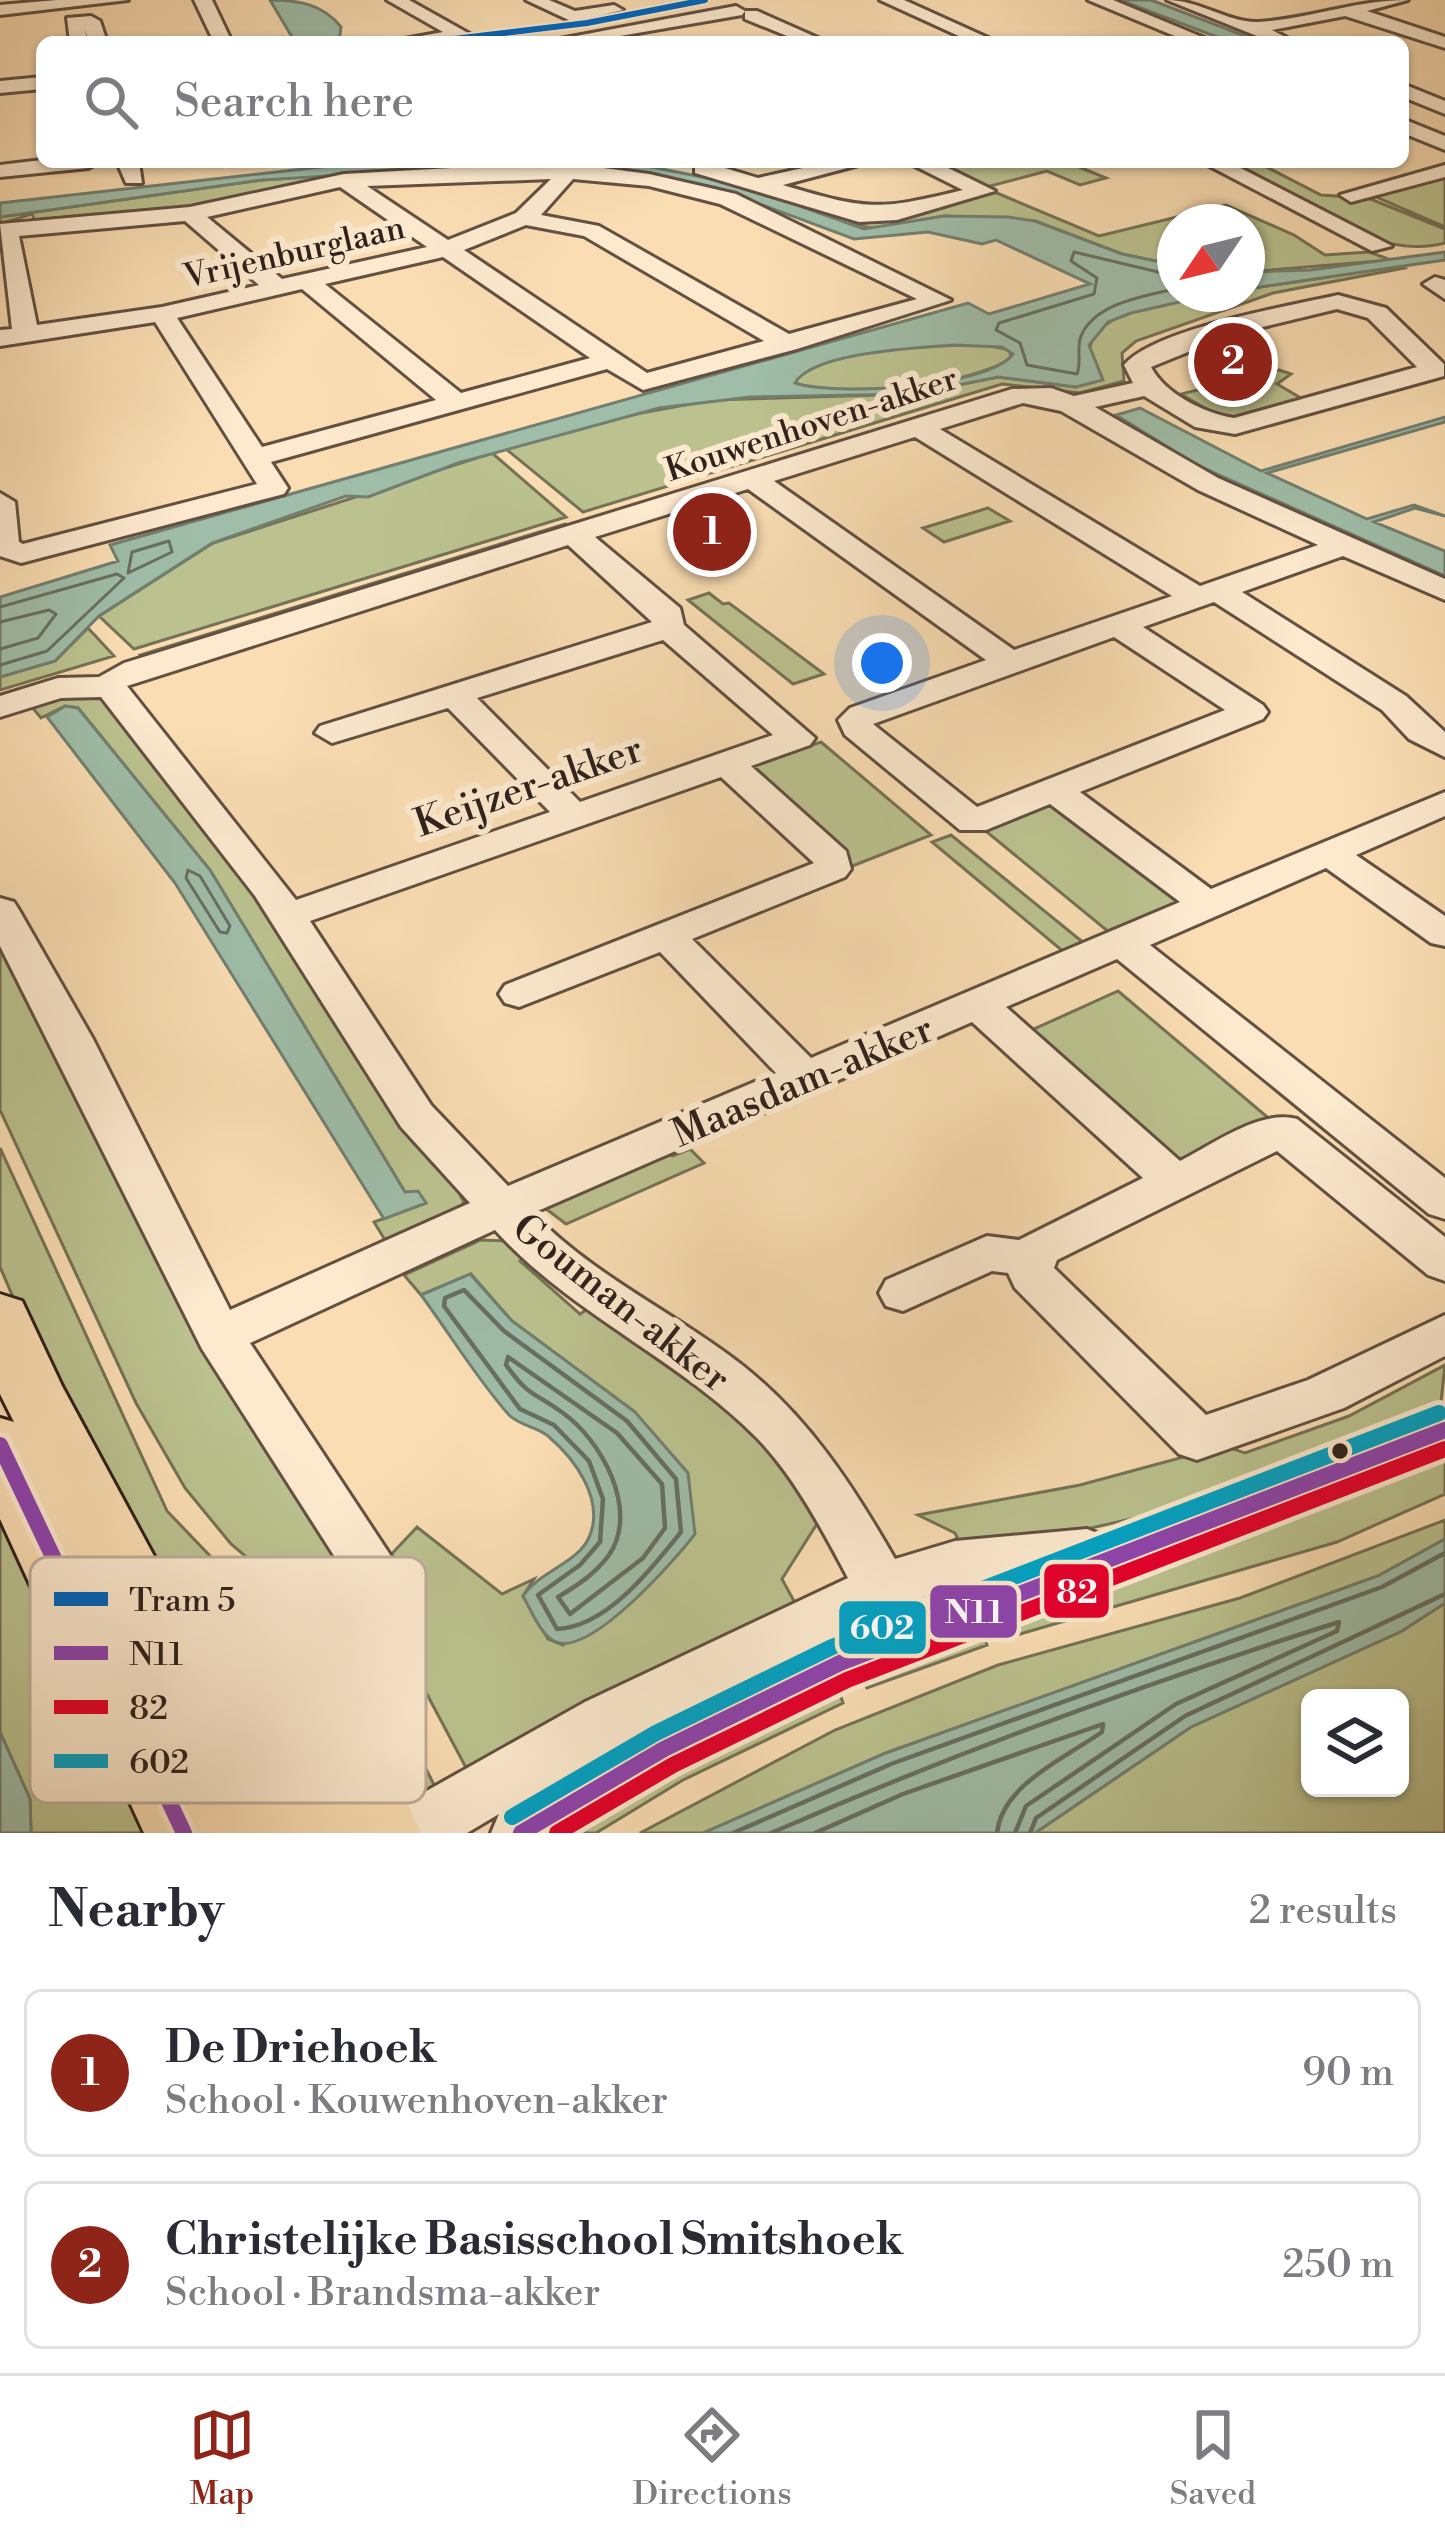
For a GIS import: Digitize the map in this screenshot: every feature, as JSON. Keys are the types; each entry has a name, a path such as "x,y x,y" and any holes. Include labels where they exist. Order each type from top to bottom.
{"main road":[{"path":"0,1318 105,1557"},
{"path":"0,1445 65,1557"},
{"path":"209,1803 225,1830 293,1814 332,1814 381,1833"}],"street":[{"path":"0,10 78,8 119,0"},
{"path":"203,0 220,36"},
{"path":"535,0 573,17 645,4"},
{"path":"869,0 954,36"},
{"path":"890,0 974,36"},
{"path":"1097,0 1186,36"},
{"path":"1176,0 1272,36"},
{"path":"1253,28 1399,0"},
{"path":"401,4 440,3"},
{"path":"401,4 463,36"},
{"path":"78,8 91,21 96,36"},
{"path":"1351,12 1445,43"},
{"path":"592,36 743,13 802,36"},
{"path":"0,83 36,80"},
{"path":"1409,93 1445,108"},
{"path":"1409,128 1445,144"},
{"path":"0,171 36,167"},
{"path":"26,334 4,231 190,214 344,180 550,168"},
{"name":"Vrijenburglaan","path":"0,338 162,314 444,250 524,218 566,168"},
{"path":"344,180 643,382 939,300 728,200 573,168"},
{"path":"696,168 763,183 860,215 897,213 984,191 932,168"},
{"path":"763,183 832,168"},
{"path":"1225,168 1380,246"},
{"path":"1363,197 1445,171"},
{"path":"190,214 279,289"},
{"path":"524,218 591,231 788,344"},
{"path":"309,283 456,403"},
{"path":"1071,405 1148,387 1205,422 1235,426 1436,370 1377,313 1355,304 1321,303 1141,360 1137,365 1148,387"},
{"path":"0,502 4,547 21,554 274,488 162,314"},
{"path":"256,458 609,361"},
{"name":"Kouwenhoven-akker","path":"110,687 116,677 136,670 1021,394 1051,396 1071,405"},
{"path":"1071,405 1208,484 1341,548 1445,591"},
{"path":"918,428 1394,703 1421,732 1445,747"},
{"path":"752,479 1012,664"},
{"path":"332,733 668,628 669,615 574,536"},
{"path":"1120,626 1251,712 973,822 856,728 855,720 1208,594 1341,548"},
{"name":"Keijzer-akker","path":"288,916 798,739 668,628"},
{"path":"0,707 58,688 110,687"},
{"name":"Gouman-akker","path":"110,687 288,916 416,1116 551,1257 722,1377 778,1426 841,1514 896,1611"},
{"path":"454,694 574,816"},
{"path":"519,994 832,869 833,859 727,763"},
{"path":"1054,790 1208,905"},
{"name":"Maasdam-akker","path":"219,1336 501,1208 1445,803"},
{"path":"1330,854 1445,934"},
{"path":"0,910 72,1039 219,1336 364,1557"},
{"path":"668,937 806,1079"},
{"path":"1112,947 1445,1202"},
{"path":"978,1005 1174,1182"},
{"path":"1029,1259 1040,1248 1281,1130 1445,1262"},
{"path":"903,1293 987,1253 1029,1259"},
{"path":"1029,1259 1031,1275 1197,1438 1325,1394 1445,1334"},
{"path":"410,1833 606,1720 896,1611 1134,1548 1438,1429"},
{"path":"521,1833 896,1611"}],"green space":[{"path":"438,168 535,168 359,177 207,208 36,224 32,214 0,224 0,217 262,180"},
{"path":"945,168 1082,168 1106,178 1080,185 1047,171 983,188"},
{"path":"1232,168 1269,168 1321,195 1368,198 1445,229 1445,243 1418,247 1389,243 1301,207"},
{"path":"1445,175 1445,227 1374,196"},
{"path":"992,191 1099,236 1157,222 1157,261 1122,254 1035,221 944,216 878,229 849,224"},
{"path":"1265,222 1325,255 1369,252 1391,260 1265,270"},
{"path":"1400,266 1404,268 1265,296 1265,286"},
{"path":"1157,303 1157,312 1219,312 1136,341 1122,353 1124,381 1080,393 1002,384 583,512 506,449 603,420 712,400 912,394 998,377 1076,387 1094,335"},
{"path":"987,345 1010,350 1011,359 964,377 904,388 844,391 794,383 807,371 855,355"},
{"path":"1279,370 1291,374 1277,384 1306,401 1227,421 1181,394"},
{"path":"492,453 566,517 134,649 99,616 213,543"},
{"path":"988,508 1010,521 944,542 923,528"},
{"path":"565,524 579,530 145,663 140,655"},
{"path":"709,593 824,674 793,684 688,600"},
{"path":"88,628 114,656 0,690 0,677 55,661"},
{"path":"69,693 104,695 264,900 466,1186 458,1191 464,1202 458,1211 385,1240 374,1222 426,1203 418,1192 405,1192 210,870 78,708 65,706 41,718 31,706"},
{"path":"821,742 931,835 850,867 744,768"},
{"path":"1044,803 1056,803 1189,899 1110,933 982,828"},
{"path":"951,835 1085,944 1065,953 932,842"},
{"path":"0,926 210,1343 385,1557 246,1557 231,1544 185,1488 136,1403 0,1110"},
{"path":"1118,991 1272,1121 1186,1163 1166,1160 1023,1034"},
{"path":"0,1148 167,1511 211,1557 137,1557 84,1461 0,1267"},
{"path":"690,1149 704,1163 566,1224 541,1205 658,1153 673,1156"},
{"path":"481,1240 513,1241 528,1255 520,1261 580,1314 592,1306 732,1393 827,1508 782,1579 800,1612 472,1779 426,1692 426,1557 389,1557 417,1527 502,1594 534,1579 523,1596 548,1639 563,1645 635,1412 512,1321 471,1274 421,1295 404,1275"},
{"path":"1445,1365 1441,1402 1331,1447 1332,1455 1196,1502 964,1552 955,1533 918,1515 1080,1485 1224,1446 1245,1453 1349,1416"},
{"path":"1445,1448 1445,1494 1337,1542 1013,1636 999,1615 1336,1495"},
{"path":"0,1482 34,1557 30,1557 30,1799 0,1732"},
{"path":"1445,1520 1445,1539 1378,1576 886,1753 703,1833 640,1833 835,1730 998,1665 1240,1598"},
{"path":"1445,1603 1445,1833 1035,1833 1191,1727 1402,1631"},
{"path":"978,1622 987,1645 867,1688 859,1673"},
{"path":"835,1679 843,1703 683,1780 596,1833 558,1833"},
{"path":"426,1769 442,1801 423,1811 351,1803 426,1803"},
{"path":"30,1803 145,1803 159,1833 31,1833"}],"water":[{"path":"270,0 318,8 341,27 340,36 291,36"},
{"path":"1120,0 1151,0 1245,36 1214,36"},
{"path":"312,168 457,168 262,180 0,217 0,203"},
{"path":"521,168 656,168 738,184 864,229 944,216 1035,221 1122,254 1157,261 1157,307 1108,322 1089,345 1103,380 1076,387 998,377 912,394 750,397 659,408 458,463 368,497 346,496 212,543 99,616 55,661 0,677 0,597 118,561 110,545 968,303 989,314 1090,284 996,240 982,244 928,232 854,239 717,188 665,177","holes":["953,345 1002,347 1013,354 998,366 943,382 875,389 795,383 822,364 843,358"]},
{"path":"1445,252 1445,260 1265,286 1265,271"},
{"path":"1140,408 1261,471 1445,417 1445,422 1267,473 1367,519 1414,505 1445,516 1415,508 1374,522 1445,551 1445,576 1197,465 1116,415"},
{"path":"65,706 78,708 210,870 405,1192 418,1191 426,1203 384,1219 175,883 47,717"},
{"path":"470,1274 512,1321 635,1412 688,1473 695,1534 631,1603 590,1635 571,1642 556,1642 546,1634 523,1596 585,1545 593,1521 590,1494 559,1446 509,1415 421,1295"},
{"path":"1445,1539 1445,1603 1402,1631 1191,1727 1035,1833 703,1833 886,1753 1378,1576"},
{"path":"0,1732 30,1799 31,1833 0,1833"}],"tram line":[{"name":"5","path":"479,36 587,23 705,0"}],"transit line":[{"name":"602","path":"512,1817 656,1733 832,1647 1439,1413"},
{"name":"N11","path":"521,1833 664,1749 840,1663 1445,1430"},
{"name":"N11","path":"0,1445 53,1557"},
{"name":"82","path":"557,1833 673,1765 847,1680 1445,1449"},
{"name":"N11","path":"170,1803 184,1833"}],"place":[{"name":"Christelijke Basisschool Smitshoek","path":"1233,362"},
{"name":"De Driehoek","path":"712,532"}]}
